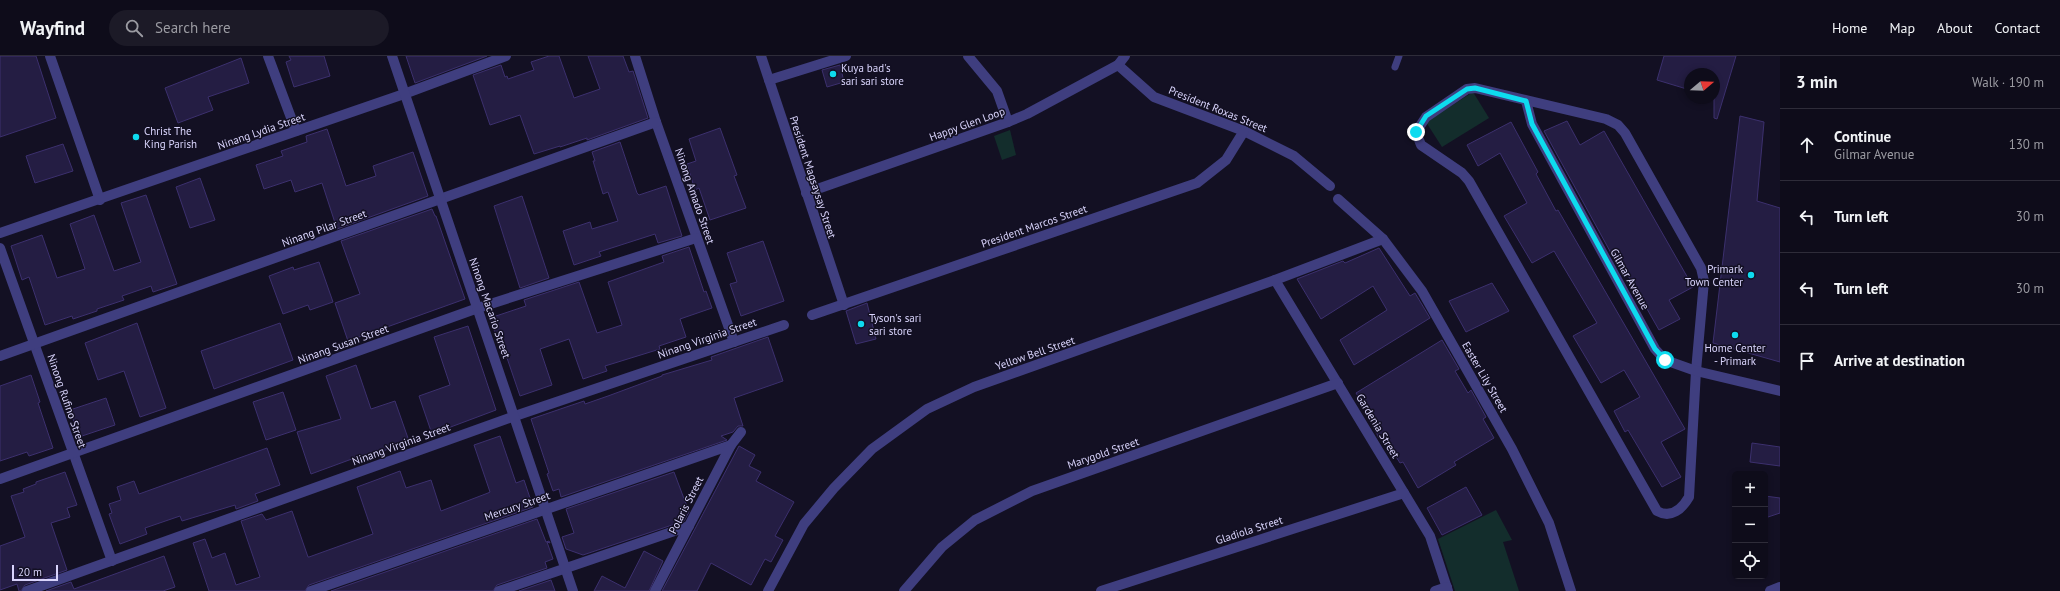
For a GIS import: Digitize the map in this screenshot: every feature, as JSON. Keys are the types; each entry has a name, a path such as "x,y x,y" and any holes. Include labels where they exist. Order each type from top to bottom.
{"street":[{"path":"50,56 100,200"},
{"path":"268,56 296,131"},
{"name":"Ninong Macario Street","path":"392,56 439,199 515,416 573,591"},
{"name":"Ninang Lydia Street","path":"0,233 100,200 404,94 506,56"},
{"name":"Ninong Amado Street","path":"635,56 696,238 734,342"},
{"name":"President Magsaysay Street","path":"761,56 844,305"},
{"path":"769,80 846,56"},
{"path":"968,56 997,92 1008,122"},
{"name":"Happy Glen Loop","path":"806,194 1027,114 1118,65 1126,56"},
{"name":"President Roxas Street","path":"1118,65 1154,97 1244,131 1294,156 1330,186"},
{"path":"1475,88 1606,119 1618,125 1625,133 1701,268 1704,281 1696,372 1689,497 1683,507 1671,515 1663,515 1656,511 1470,181 1462,173 1421,145 1416,132 1426,116 1467,89 1475,88"},
{"name":"Gilmar Avenue","path":"1526,101 1532,124 1655,349 1665,360 1696,372 1780,391"},
{"name":"Ninang Pilar Street","path":"0,356 656,122"},
{"name":"President Marcos Street","path":"812,316 1197,183 1226,160 1244,131"},
{"name":"Easter Lily Street","path":"1338,199 1383,240 1422,291 1512,449 1549,523 1571,591"},
{"name":"Ninang Susan Street","path":"0,479 478,308 696,238"},
{"name":"Yellow Bell Street","path":"768,591 804,524 834,488 872,449 927,409 974,387 1383,240"},
{"name":"Ninong Rufino Street","path":"0,248 112,561"},
{"name":"Gardenia Street","path":"1275,280 1430,536 1448,589"},
{"name":"Ninang Virginia Street","path":"27,591 515,416 784,325"},
{"name":"Marygold Street","path":"904,591 942,547 975,520 1032,491 1338,383"},
{"name":"Polaris Street","path":"655,591 731,446 741,432"},
{"name":"Mercury Street","path":"311,591 731,446"},
{"name":"Gladiola Street","path":"1101,591 1404,493"},
{"path":"499,591 689,526"},
{"path":"1770,591 1780,588"},
{"path":"1435,591 1448,589"}],"lane":[{"path":"1395,67 1399,56"}],"green space":[{"path":"1473,92 1489,118 1442,147 1426,122"},
{"path":"1010,130 1016,155 1002,160 994,136"},
{"path":"1496,510 1512,540 1503,542 1519,591 1455,591 1438,539"}],"building":[{"path":"0,56 36,56 56,118 0,137"},
{"path":"289,56 324,56 330,76 294,87 286,62 291,60"},
{"path":"406,56 487,56 415,83"},
{"path":"549,56 559,56 574,98 600,89 588,56 623,56 629,72 633,71 648,118 587,140 587,138 534,154 520,115 490,125 473,75 501,65 505,77 507,76 508,79 534,70 531,62"},
{"path":"1664,56 1736,56 1717,119 1714,118 1714,104 1720,104 1720,68 1684,68 1684,88 1657,80"},
{"path":"241,58 249,83 208,97 213,110 178,123 165,88"},
{"name":"Kuya bad's sari sari store","path":"840,65 844,82 827,87 822,70"},
{"name":"Primark Town Center","path":"1740,116 1764,122 1757,201 1780,208 1780,362 1713,343"},
{"path":"1567,121 1580,145 1604,131 1693,287 1669,300 1680,319 1659,330 1614,251 1611,253 1544,131"},
{"path":"1511,122 1538,172 1536,174 1556,211 1558,210 1685,429 1661,442 1681,477 1662,487 1628,430 1625,432 1614,411 1640,397 1624,370 1601,383 1573,336 1597,323 1554,251 1532,263 1504,216 1527,203 1500,153 1478,166 1467,145"},
{"path":"720,128 737,175 734,176 746,208 710,220 699,188 695,190 687,164 696,161 689,139"},
{"path":"327,129 346,186 376,176 373,166 413,152 428,196 337,229 322,183 295,192 291,180 264,189 256,165 283,156 281,151 307,142 306,136"},
{"path":"620,142 637,193 639,195 666,186 682,236 658,243 655,234 599,252 601,256 574,265 563,231 590,222 592,229 618,221 608,192 603,194 593,161 595,161 592,152"},
{"path":"63,144 73,171 35,183 26,156"},
{"path":"200,178 215,220 190,228 176,187"},
{"path":"146,195 177,284 153,292 151,286 122,296 124,300 97,309 97,311 73,319 72,316 45,325 29,277 22,280 11,246 42,235 57,278 85,269 70,224 94,215 114,271 141,262 121,203"},
{"path":"522,196 549,278 520,288 494,206"},
{"path":"432,209 436,216 465,299 348,341 335,303 360,294 341,241"},
{"path":"763,241 784,301 741,316 730,284 737,282 727,253"},
{"path":"689,247 704,292 706,291 712,308 680,319 686,337 659,346 660,349 605,366 607,371 583,379 569,339 540,349 552,385 520,396 506,355 503,356 490,318 526,306 524,300 579,282 597,333 622,325 608,282 664,262 662,256"},
{"path":"1379,248 1410,296 1415,293 1430,318 1354,365 1340,340 1387,310 1373,286 1321,319 1297,279 1343,261 1345,263"},
{"path":"319,262 333,302 310,310 308,305 283,314 269,276 293,267 294,270"},
{"path":"1492,283 1509,311 1466,332 1449,301"},
{"name":"Tyson's sari sari store","path":"867,303 876,339 856,344 846,311"},
{"path":"137,323 166,408 140,417 124,371 98,380 85,343"},
{"path":"280,323 293,360 214,389 201,351"},
{"path":"468,326 496,410 432,434 419,396 450,385 434,337"},
{"path":"768,337 783,381 734,398 743,426 738,426 733,432 721,436 727,440 561,497 559,489 553,491 547,474 549,473 531,419 584,401 585,404 662,375 712,360 711,357"},
{"path":"1442,340 1459,369 1455,371 1468,393 1471,390 1486,417 1483,419 1494,438 1454,462 1456,465 1418,488 1403,462 1400,463 1383,436 1379,438 1369,419 1371,417 1356,393"},
{"path":"356,365 371,409 395,401 409,441 362,459 360,456 311,474 297,432 341,419 326,376"},
{"path":"31,375 40,402 38,403 53,448 29,456 27,452 0,461 0,386"},
{"path":"283,392 296,430 266,440 253,402"},
{"path":"106,398 115,425 79,437 70,410"},
{"path":"500,436 516,483 524,480 533,507 309,585 305,591 209,591 193,543 205,539 212,558 225,553 236,585 260,577 241,521 262,514 266,520 292,511 309,557 373,534 357,487 400,471 406,488 431,480 441,511 490,492 474,445"},
{"path":"1752,443 1780,447 1780,466 1750,462"},
{"path":"739,446 755,455 749,466 761,472 756,481 794,502 775,536 783,540 771,562 765,559 751,585 711,563 697,591 662,591"},
{"path":"267,448 280,485 255,494 258,501 236,509 235,505 182,521 180,516 145,528 147,534 120,544 109,514 112,513 109,504 121,500 117,487 134,481 139,494"},
{"path":"65,472 77,505 67,508 70,517 51,523 67,570 25,585 21,591 19,591 17,584 0,590 0,546 25,537 11,496 24,492 23,489 36,484 36,482"},
{"path":"674,472 689,512 684,521 583,555 566,549 562,537 574,533 566,509"},
{"path":"1466,487 1482,515 1442,535 1427,508"},
{"path":"1768,496 1780,498 1780,513 1768,517"},
{"path":"537,519 546,542 549,541 550,543 547,542 553,559 545,562 547,568 497,585 493,591 331,591"},
{"path":"644,551 663,561 649,591 594,591 602,576 625,588"},
{"path":"164,556 175,587 163,591 46,591 71,582 74,589"},
{"path":"551,580 555,591 519,591"}],"place":[{"name":"Kuya bad's sari sari store","path":"833,74"},
{"name":"Christ The King Parish","path":"136,137"},
{"name":"Primark Town Center","path":"1751,275"},
{"name":"Tyson's sari sari store","path":"861,324"},
{"name":"Home Center - Primark","path":"1735,335"}],"route":[{"path":"1416,132 1426,116 1467,89 1475,88 1526,101 1528,114 1532,124 1655,349 1665,360"}]}
